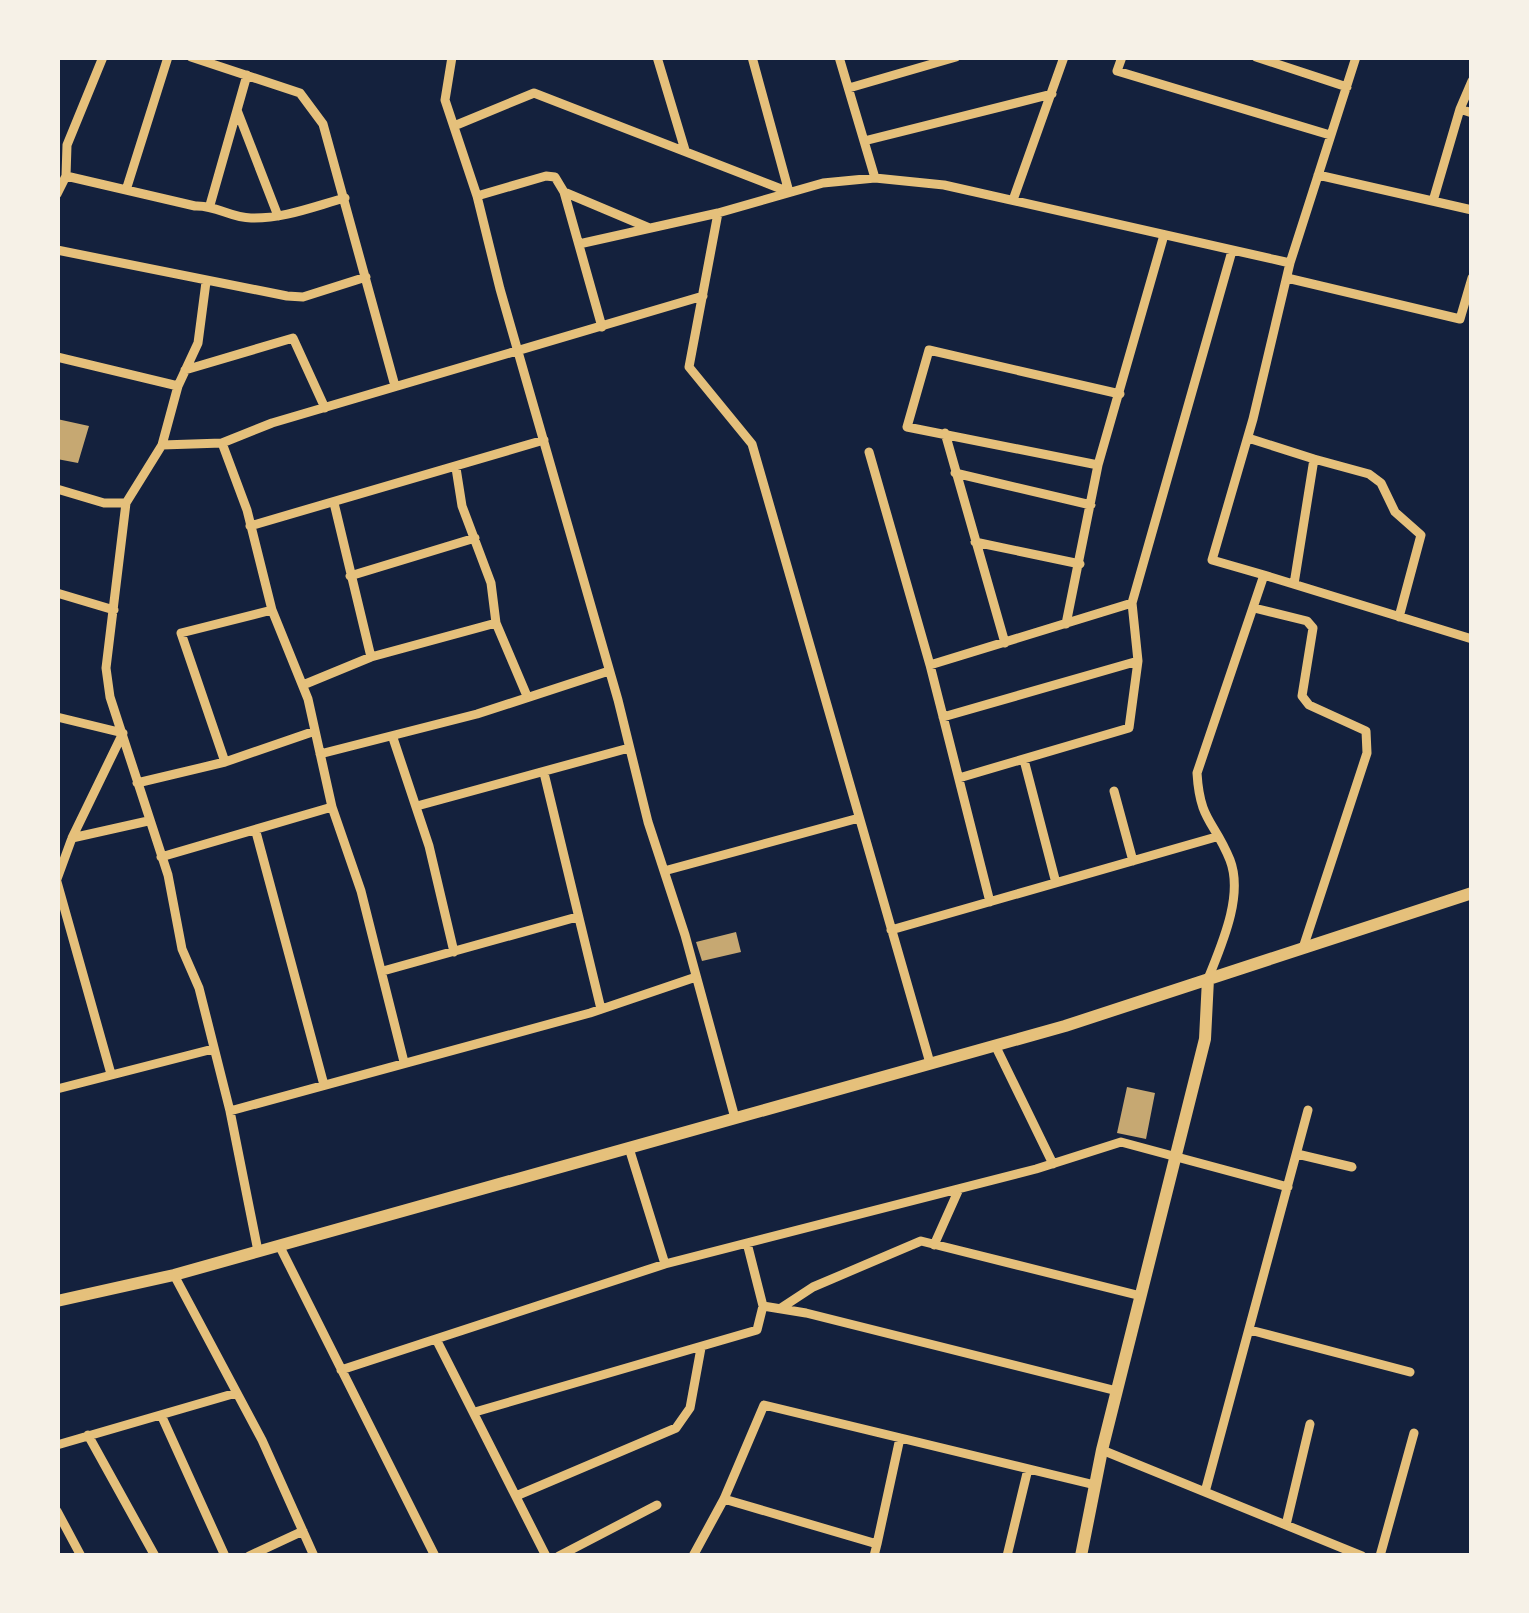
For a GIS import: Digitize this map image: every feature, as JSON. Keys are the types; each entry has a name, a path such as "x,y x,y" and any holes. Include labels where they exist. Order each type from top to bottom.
{"street":[{"path":"57,194 66,176 67,145 103,57"},
{"path":"127,187 168,57"},
{"path":"191,57 300,93 323,124 395,386"},
{"path":"452,57 445,100 477,196 735,1118"},
{"path":"657,57 685,150"},
{"path":"752,57 789,192"},
{"path":"839,57 875,178"},
{"path":"849,88 914,62 956,57"},
{"path":"1013,200 1064,57"},
{"path":"1121,57 1117,71 1330,135"},
{"path":"1256,57 1347,87"},
{"path":"1356,57 1290,263 1248,438 1212,560 1472,639"},
{"path":"210,206 247,75"},
{"path":"1433,201 1472,81"},
{"path":"454,127 534,93 789,192"},
{"path":"864,141 1052,94"},
{"path":"237,110 278,216"},
{"path":"57,125 73,130"},
{"path":"1318,175 1472,210"},
{"path":"66,176 246,218 278,216 345,198"},
{"path":"477,196 555,177 564,192 602,327"},
{"path":"579,244 718,213 823,183 875,178 944,185 1290,263"},
{"path":"564,192 650,228"},
{"path":"718,213 689,367 752,443 930,1063"},
{"path":"1066,624 1098,465 1164,235"},
{"path":"57,250 303,297 366,277"},
{"path":"958,778 1129,728 1138,661 1132,603 1232,251"},
{"path":"1287,278 1460,319 1472,278"},
{"path":"206,282 198,343 178,386 162,445 126,503 106,668 110,697 160,856 182,949 199,988 258,1251"},
{"path":"162,445 221,443 395,386 703,296"},
{"path":"185,370 293,338 325,408"},
{"path":"1098,465 907,427 929,350 1120,394"},
{"path":"57,357 178,386"},
{"path":"945,433 1005,643"},
{"path":"1248,438 1369,474 1381,483 1395,512 1420,535 1399,616"},
{"path":"250,526 544,440"},
{"path":"221,443 272,610 303,686 404,1062"},
{"path":"869,452 990,902"},
{"path":"1294,584 1314,458"},
{"path":"456,469 462,506 491,583 496,623 527,696"},
{"path":"955,473 1090,505"},
{"path":"57,489 104,503 126,503"},
{"path":"334,503 371,657"},
{"path":"350,576 476,538"},
{"path":"975,542 1080,564"},
{"path":"1081,1556 1102,1450 1205,1039 1208,979 1231,922 1232,864 1199,807 1197,773 1264,575"},
{"path":"57,592 114,610"},
{"path":"930,665 1132,603"},
{"path":"1254,608 1307,621 1313,628 1302,696 1309,705 1366,731 1366,753 1303,948"},
{"path":"225,763 181,634 272,610"},
{"path":"303,686 371,657 496,623"},
{"path":"943,717 1138,661"},
{"path":"320,754 392,737 609,670"},
{"path":"57,717 123,733"},
{"path":"137,783 225,763 315,731"},
{"path":"111,1074 57,881 61,859 123,733"},
{"path":"392,737 416,806 454,952"},
{"path":"416,806 629,748"},
{"path":"1024,760 1056,883"},
{"path":"544,773 601,1009"},
{"path":"1114,791 1133,861"},
{"path":"160,856 332,807"},
{"path":"664,872 860,818"},
{"path":"72,838 148,821"},
{"path":"256,832 324,1085"},
{"path":"891,930 1216,837"},
{"path":"57,1301 174,1275 995,1045 1472,892"},
{"path":"383,971 578,917"},
{"path":"230,1112 601,1009 696,977"},
{"path":"995,1045 1053,1164"},
{"path":"57,1089 213,1048"},
{"path":"1205,1492 1308,1110"},
{"path":"341,1370 665,1264 1053,1164 1121,1142 1288,1187"},
{"path":"629,1148 665,1264"},
{"path":"1297,1154 1352,1168"},
{"path":"934,1244 959,1189"},
{"path":"781,1308 813,1287 921,1241 1141,1296"},
{"path":"475,1412 757,1330 763,1306 747,1243"},
{"path":"279,1245 435,1556"},
{"path":"174,1275 262,1440 314,1556"},
{"path":"763,1306 1117,1391"},
{"path":"1250,1330 1410,1372"},
{"path":"436,1339 546,1556"},
{"path":"516,1496 676,1428 690,1408 701,1348"},
{"path":"57,1444 236,1394"},
{"path":"693,1556 724,1499 764,1405 1095,1485"},
{"path":"162,1418 225,1556"},
{"path":"1286,1525 1310,1424"},
{"path":"1380,1556 1414,1433"},
{"path":"88,1435 154,1556"},
{"path":"724,1499 875,1550 901,1438"},
{"path":"1102,1450 1362,1556"},
{"path":"1006,1556 1028,1468"},
{"path":"559,1556 657,1505"},
{"path":"57,1511 81,1556"},
{"path":"249,1556 303,1531"}],"building":[{"path":"57,419 89,426 78,463 57,459"},
{"path":"736,932 741,952 702,961 696,942"},
{"path":"1127,1087 1155,1093 1146,1139 1117,1133"}]}
